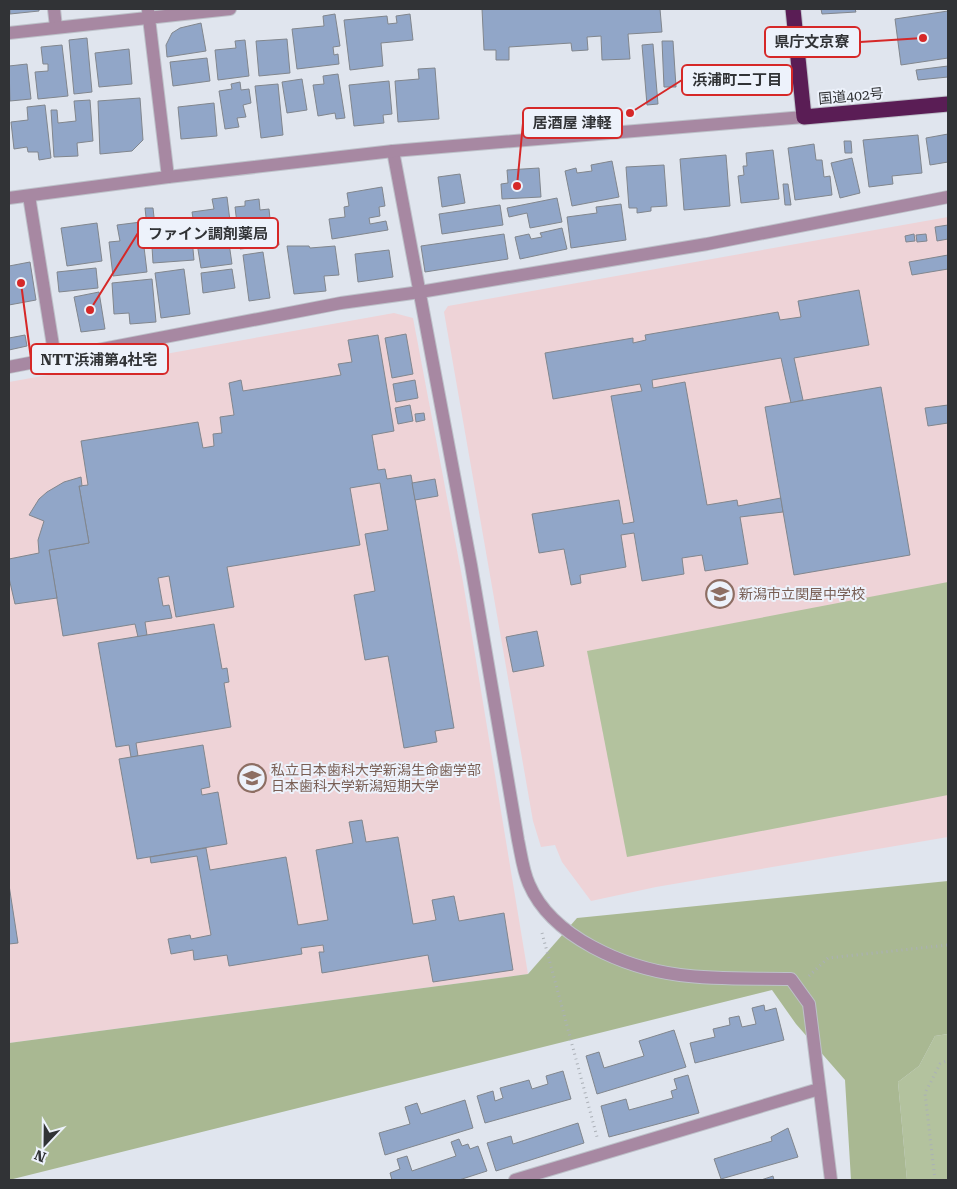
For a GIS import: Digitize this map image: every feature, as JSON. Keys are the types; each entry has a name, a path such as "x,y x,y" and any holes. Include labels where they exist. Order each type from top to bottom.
{"highway":[{"name":"国道402号","path":"792,9 804,117 948,104"}],"street":[{"path":"54,9 56,27"},
{"path":"9,33 149,13 230,9"},
{"path":"149,13 168,177"},
{"path":"9,198 168,177 393,151 804,117"},
{"path":"393,151 518,840 529,885 546,911 571,935 624,961 680,975 791,980 809,1004 818,1089 831,1180"},
{"path":"29,196 55,358"},
{"path":"9,367 341,303 420,292 707,244 948,197"},
{"path":"515,1180 818,1089"}],"path":[{"path":"540,928 602,1154"},
{"path":"797,986 828,958 948,945"},
{"path":"935,1180 925,1093 940,1064 948,1060"}],"shaded area":[{"name":"新潟市立関屋中学校","path":"948,217 948,837 656,887 591,901 562,862 555,845 541,847 533,821 444,312 448,306"},
{"name":"私立日本歯科大学新潟生命歯学部 日本歯科大学新潟短期大学","path":"394,313 413,318 463,582 528,974 9,1043 9,382"}],"green space":[{"path":"948,582 948,795 627,857 587,651"},
{"path":"948,881 948,1034 935,1036 919,1066 898,1082 907,1180 851,1180 845,1080 796,1024 772,990 9,1180 9,1043 528,974 577,918"},
{"path":"948,1034 948,1180 907,1180 898,1082 919,1066 935,1036"}],"building":[{"path":"10,9 39,9 39,11 10,14"},
{"path":"482,9 660,9 662,32 628,34 630,59 602,60 601,36 587,37 588,50 572,51 571,43 509,47 509,60 496,60 496,50 484,50"},
{"path":"821,9 855,9 856,12 822,14"},
{"path":"948,11 948,58 901,65 895,19"},
{"path":"335,14 340,46 333,47 334,55 338,54 339,64 297,69 292,29 324,26 323,16"},
{"path":"410,14 413,40 381,43 383,66 350,70 344,20 387,16 388,24 397,23 396,16"},
{"path":"201,23 206,51 167,57 166,45 172,33 180,28"},
{"path":"87,38 92,92 74,94 69,40"},
{"path":"287,39 290,73 259,76 256,41"},
{"path":"245,40 249,76 218,80 215,50 236,48 235,41"},
{"path":"662,41 673,41 676,87 664,87"},
{"path":"653,44 658,104 647,105 642,45"},
{"path":"62,45 68,96 38,99 35,72 48,71 48,64 43,64 41,47"},
{"path":"129,49 132,84 99,87 95,53"},
{"path":"207,58 210,81 173,86 170,62"},
{"path":"27,64 31,99 10,101 9,66"},
{"path":"948,66 948,77 918,80 916,70"},
{"path":"435,68 439,119 398,122 395,81 419,79 418,69"},
{"path":"338,74 345,118 336,119 335,113 318,116 313,85 324,84 323,76"},
{"path":"302,79 307,110 287,113 282,82"},
{"path":"389,81 392,114 383,115 384,123 354,126 349,85"},
{"path":"240,82 241,90 249,89 251,103 243,105 246,117 237,118 239,127 225,129 219,91 232,89 231,84"},
{"path":"278,84 283,135 261,138 255,86"},
{"path":"140,98 143,140 132,151 100,154 98,101"},
{"path":"90,100 93,141 77,143 78,156 54,157 51,110 57,110 58,123 76,121 74,101"},
{"path":"214,103 217,136 181,139 178,107"},
{"path":"45,105 51,158 39,160 38,152 28,152 27,147 14,149 11,122 28,120 27,107"},
{"path":"948,134 948,162 930,165 926,138"},
{"path":"918,135 922,173 892,176 893,184 869,187 863,140"},
{"path":"844,141 851,141 852,153 845,153"},
{"path":"814,144 816,160 822,160 824,177 830,176 832,195 795,200 788,148"},
{"path":"773,150 779,199 741,203 738,176 744,175 743,166 747,166 746,153"},
{"path":"726,155 730,206 684,210 680,159"},
{"path":"852,158 860,193 840,198 831,163"},
{"path":"612,161 619,197 572,206 565,171 576,168 577,173 592,171 591,165"},
{"path":"664,165 667,206 651,207 651,211 637,213 637,208 629,208 626,167"},
{"path":"539,168 541,197 502,199 501,184 508,183 507,170"},
{"path":"460,174 465,203 442,207 438,177"},
{"path":"783,184 788,184 791,205 785,205"},
{"path":"382,187 385,206 379,207 380,216 369,218 370,224 386,221 388,230 332,239 329,219 345,217 344,207 349,206 347,193"},
{"path":"227,197 230,221 226,222 232,264 201,268 192,212 214,209 212,199"},
{"path":"557,198 562,222 530,228 527,213 509,217 507,208"},
{"path":"259,199 260,210 269,209 271,229 277,229 279,245 240,249 235,207 245,206 245,201"},
{"path":"621,204 626,240 571,248 567,217 597,213 596,207"},
{"path":"500,205 503,225 442,234 439,214"},
{"path":"145,208 153,208 155,226 147,227"},
{"path":"141,222 147,272 113,276 109,242 120,241 117,225"},
{"path":"97,223 102,261 67,266 61,228"},
{"path":"948,225 948,239 937,241 935,227"},
{"path":"191,227 194,260 153,263 151,230"},
{"path":"562,228 567,249 520,259 515,237 529,234 531,239 542,237 540,233"},
{"path":"504,234 508,259 425,272 421,246"},
{"path":"914,234 915,241 906,242 905,236"},
{"path":"926,234 927,241 917,242 916,235"},
{"path":"287,246 309,246 310,248 335,246 339,275 324,276 326,291 294,294"},
{"path":"389,250 393,277 358,282 355,254"},
{"path":"263,252 270,298 249,301 243,255"},
{"path":"948,255 948,269 912,275 909,262"},
{"path":"30,262 36,300 9,305 9,266"},
{"path":"96,268 98,288 59,292 57,272"},
{"path":"184,269 190,314 161,318 155,273"},
{"path":"232,269 235,288 203,293 201,273"},
{"path":"152,279 156,322 130,324 129,313 114,314 112,283"},
{"path":"859,290 869,345 794,358 803,400 791,403 781,358 652,380 653,388 685,382 707,505 737,500 738,506 781,498 783,512 740,517 748,564 705,571 702,555 682,558 684,574 642,581 634,533 621,535 626,567 580,575 581,583 571,585 564,549 539,553 532,514 619,500 623,524 634,522 611,396 642,391 640,384 553,399 545,353 633,338 633,343 646,340 645,335 778,312 780,320 801,317 798,301"},
{"path":"99,292 105,329 81,332 74,297"},
{"path":"406,334 413,374 392,378 385,338"},
{"path":"25,335 27,346 9,350 9,338"},
{"path":"378,335 394,431 372,435 378,470 385,469 387,479 411,475 454,728 435,731 437,742 404,748 388,656 365,660 354,595 375,591 365,534 388,530 380,483 350,488 360,545 227,567 234,607 176,617 169,576 158,578 163,606 169,605 172,618 145,622 147,635 138,637 135,624 63,636 49,550 89,543 79,486 88,485 81,441 198,422 203,448 214,446 213,434 222,433 220,417 234,415 229,383 241,380 243,391 341,375 338,364 352,362 348,340"},
{"path":"415,380 418,398 396,402 393,384"},
{"path":"881,387 910,555 794,575 765,407"},
{"path":"410,405 413,421 398,424 395,408"},
{"path":"948,405 948,423 928,426 925,408"},
{"path":"424,413 425,420 416,422 415,414"},
{"path":"81,477 82,486 79,486 89,543 49,550 57,598 15,604 9,578 9,559 39,553 38,540 44,521 29,515 39,499 47,492 64,482"},
{"path":"435,479 438,496 415,500 412,483"},
{"path":"214,624 222,669 227,668 229,682 224,683 231,727 136,743 138,756 131,757 129,745 116,747 98,643"},
{"path":"537,631 544,666 513,672 506,637"},
{"path":"203,745 210,787 201,789 202,795 218,792 227,844 137,859 119,759"},
{"path":"362,820 366,842 398,837 413,924 436,920 432,900 454,896 459,921 504,913 513,970 433,982 428,955 322,973 319,952 324,952 323,945 301,948 302,954 229,966 227,955 194,960 193,950 171,954 168,939 190,935 191,939 211,935 197,856 151,863 150,857 206,848 210,870 286,857 298,925 328,920 316,850 353,843 349,822"},
{"path":"9,885 18,943 9,944"},
{"path":"764,1005 765,1011 776,1008 784,1040 695,1063 690,1043 715,1037 713,1029 730,1025 729,1018 739,1016 742,1027 756,1024 752,1008"},
{"path":"674,1030 686,1067 597,1094 586,1056 599,1052 604,1068 644,1056 639,1041"},
{"path":"563,1071 571,1099 485,1123 477,1096 493,1091 495,1101 503,1098 500,1088 529,1080 532,1089 548,1084 546,1076"},
{"path":"688,1075 699,1113 609,1137 601,1106 626,1099 629,1110 673,1098 671,1091 677,1089 674,1079"},
{"path":"465,1100 473,1128 385,1155 379,1133 410,1124 405,1107 417,1103 421,1114"},
{"path":"578,1123 584,1143 496,1171 487,1143 511,1136 513,1144"},
{"path":"788,1128 798,1157 721,1179 714,1159 772,1141 771,1137"},
{"path":"459,1139 462,1146 468,1144 470,1149 478,1146 487,1171 459,1180 392,1180 390,1173 400,1169 397,1159 407,1156 412,1171 456,1156 451,1142"},
{"path":"773,1176 774,1180 761,1180"}],"place":[{"name":"県庁文京寮","path":"923,38"},
{"name":"浜浦町二丁目","path":"630,113"},
{"name":"居酒屋 津軽","path":"517,186"},
{"name":"NTT浜浦第4社宅","path":"21,283"},
{"name":"ファイン調剤薬局","path":"90,310"},
{"name":"新潟市立関屋中学校","path":"720,594"},
{"name":"私立日本歯科大学新潟生命歯学部 日本歯科大学新潟短期大学","path":"252,778"}]}
